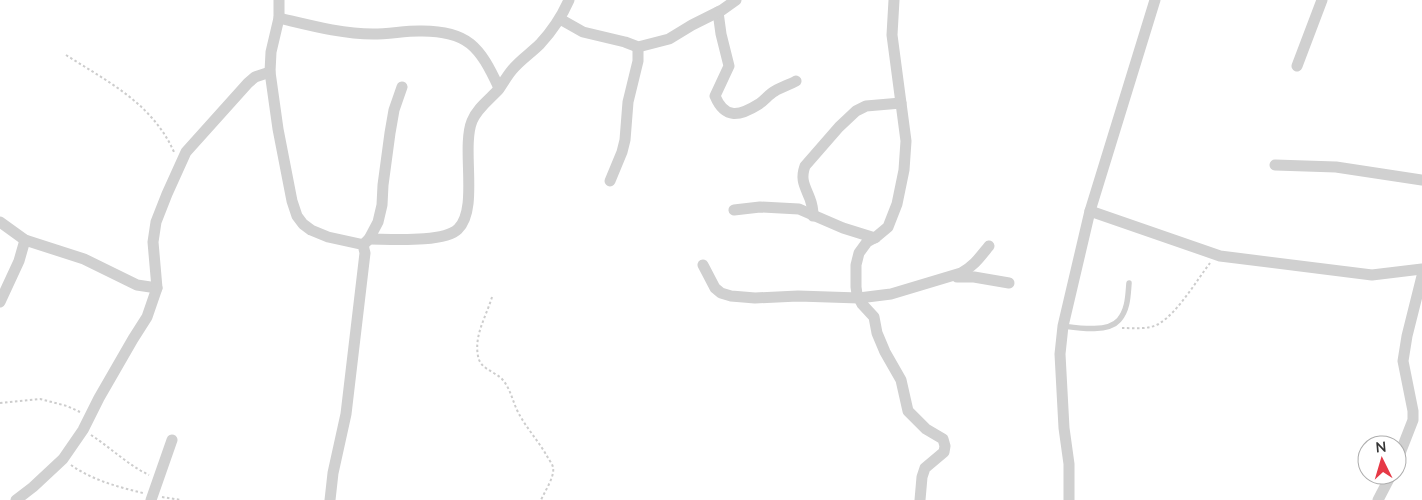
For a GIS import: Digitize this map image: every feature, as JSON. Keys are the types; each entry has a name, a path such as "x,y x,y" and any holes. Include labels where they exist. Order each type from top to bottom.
{"street":[{"path":"279,0 279,18 271,52 270,72 285,167 297,216 311,230 328,237 366,242 432,238 449,234 458,229 466,217 468,202 470,128 472,119 512,70 540,44 560,19 570,0"},
{"path":"560,19 583,32 638,47 669,39 736,0"},
{"path":"894,0 892,34 906,141 904,170 898,204 888,227 867,242 859,253 856,265 856,280 857,294 862,304 874,317 877,333 885,352 901,380 908,411 926,428 943,439 944,452 925,468 920,500"},
{"path":"1069,500 1069,464 1064,428 1060,354 1063,326 1090,211 1155,0"},
{"path":"1297,66 1322,0"},
{"path":"718,12 729,66 715,96 728,114 746,111 776,90 796,82"},
{"path":"279,18 315,26 373,34 420,31 452,34 464,39 477,50 488,64 499,88"},
{"path":"610,181 625,140 628,102 638,61 638,47"},
{"path":"16,500 63,459 83,430 98,398 147,317 157,288 153,242 156,222 186,152 248,83 255,77 270,72"},
{"path":"330,500 333,473 346,414 366,242 378,222 382,205 390,132 394,110 402,87"},
{"path":"813,216 811,201 803,181 802,174 805,166 839,127 856,111 866,106 901,103"},
{"path":"1275,165 1336,167 1422,180"},
{"path":"734,210 781,207 800,210 843,228 875,238"},
{"path":"1090,211 1215,254 1372,275 1422,268"},
{"path":"0,222 25,240 84,259 137,285 157,288"},
{"path":"0,302 19,261 25,240"},
{"path":"703,265 714,288 731,296 755,298 798,296 860,298 891,294 970,268 989,246"},
{"path":"950,276 974,277 1009,284"},
{"path":"1407,436 1413,420 1412,403 1403,361 1407,336 1422,276"},
{"path":"152,498 172,440"},
{"path":"1378,500 1386,485"}],"lane":[{"path":"1063,326 1083,329 1099,328 1118,321 1123,315 1127,304 1129,282"}],"path":[{"path":"66,55 134,99 158,123 180,165"},
{"path":"1118,328 1147,327 1160,324 1180,304 1215,254"},
{"path":"492,297 478,337 478,358 482,365 500,378 507,386 517,411 543,449 553,468 552,477 541,500"},
{"path":"0,403 40,398 68,406 89,417"},
{"path":"83,430 135,468 158,480"},
{"path":"63,459 81,472 124,489 152,498 181,500"}]}
